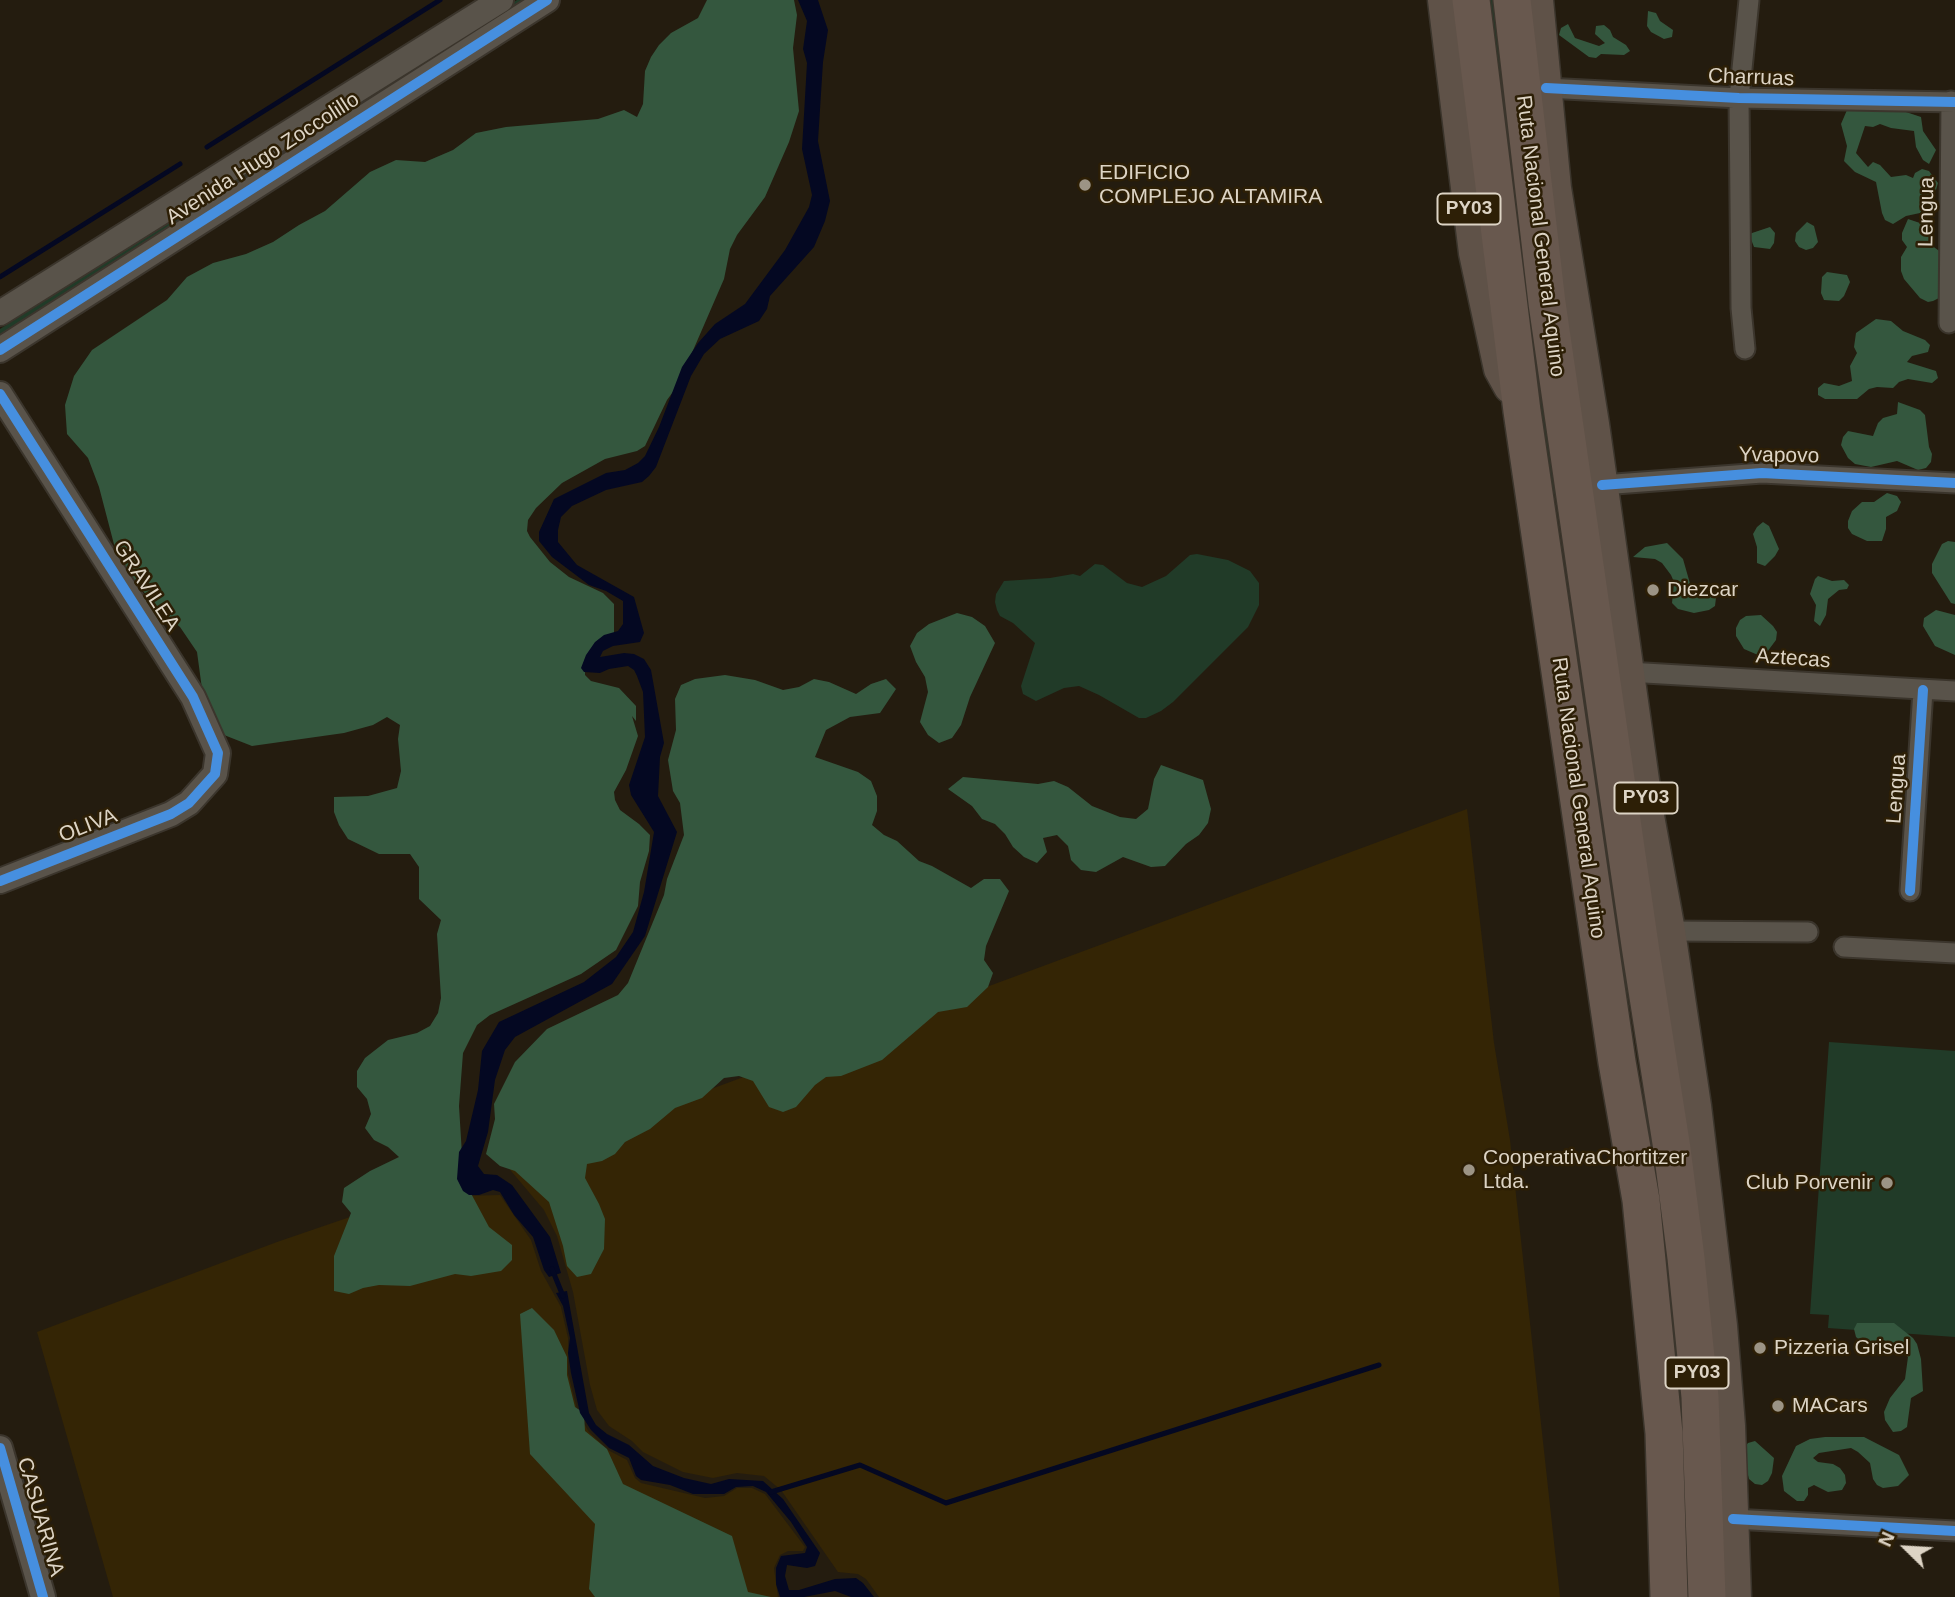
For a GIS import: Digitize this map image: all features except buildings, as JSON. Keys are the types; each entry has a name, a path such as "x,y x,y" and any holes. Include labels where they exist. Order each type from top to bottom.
{"highway":[{"name":"Ruta Nacional General Aquino","path":"1471,0 1522,411 1617,1062 1641,1200 1664,1433 1669,1597"},
{"name":"Ruta Nacional General Aquino","path":"1512,0 1547,303 1686,1258 1700,1397 1707,1597"}],"main road":[{"name":"PY03","path":"1444,0 1475,253 1500,369 1522,411"},
{"name":"PY03","path":"1537,0 1555,188 1602,485 1648,816 1669,931 1695,1106 1721,1326 1735,1597"},
{"path":"1547,303 1555,188"},
{"path":"1648,816 1672,1149"}],"street":[{"path":"0,313 501,0"},
{"name":"Avenida Hugo Zoccolillo","path":"0,351 547,0"},
{"path":"1745,349 1741,307 1739,98 1748,0"},
{"name":"Charruas","path":"1546,88 1739,98 1953,102"},
{"name":"Lengua","path":"1949,323 1953,102"},
{"name":"GRAVILEA","path":"0,394 193,697 218,753 215,774 188,803"},
{"name":"Yvapovo","path":"1602,485 1762,472 1955,484"},
{"name":"Aztecas","path":"1628,672 1955,691"},
{"name":"Lengua","path":"1910,891 1923,690"},
{"name":"OLIVA","path":"0,881 171,814 188,803"},
{"path":"1669,931 1808,932"},
{"path":"1844,947 1955,953"},
{"name":"CASUARINA","path":"0,1448 43,1597"},
{"path":"1733,1519 1955,1531"}],"shaded area":[{"path":"1467,809 1494,1043 1510,1140 1560,1597 879,1597 866,1579 858,1574 838,1572 781,1490 764,1476 737,1473 713,1478 683,1472 643,1452 609,1426 597,1410 573,1292 557,1236 544,1210 506,1165"},
{"path":"455,1181 463,1196 500,1195 531,1240 541,1271 561,1307 568,1338 568,1373 578,1413 589,1432 608,1450 627,1460 635,1478 641,1483 705,1498 724,1496 737,1488 752,1488 765,1494 805,1547 803,1551 788,1551 780,1555 774,1568 778,1597 113,1597 37,1332 277,1242"}],"green space":[{"path":"517,0 528,0 0,337 0,329"},
{"path":"707,0 794,0 797,15 793,48 799,111 789,142 765,197 730,249 724,279 678,385 667,400 645,446 637,451 605,459 562,483 536,508 528,520 527,531 550,562 569,577 603,593 614,604 614,642 600,650 585,667 585,675 591,681 619,688 636,706 636,721 632,716 638,736 626,770 614,792 620,810 650,835 638,906 616,950 581,974 490,1015 477,1025 463,1053 459,1106 463,1171 467,1186 489,1227 512,1245 512,1260 501,1271 471,1276 455,1274 410,1286 379,1285 349,1294 334,1291 334,1256 351,1213 342,1202 344,1188 399,1157 374,1140 365,1128 371,1114 367,1099 357,1087 357,1071 365,1058 388,1040 417,1033 430,1026 438,1013 441,998 437,934 441,920 419,899 419,867 410,854 379,854 348,839 334,812 334,797 368,796 397,788 401,771 398,739 400,725 387,717 373,725 344,733 252,746 224,735 205,711 197,652 180,627 156,606 135,582 116,552 99,487 88,458 67,434 65,405 74,376 92,350 167,300 187,277 213,263 246,254 273,242 325,211 370,172 396,160 425,162 453,150 476,133 506,127 598,119 624,110 637,117 643,104 645,71 651,57 671,33 698,18"},
{"path":"1484,0 1502,0 1563,493 1546,495"},
{"path":"1648,11 1656,13 1660,21 1673,30 1672,37 1664,39 1651,32 1647,26"},
{"path":"1568,24 1575,38 1599,46 1605,43 1595,34 1596,26 1604,25 1613,37 1630,51 1624,55 1601,54 1596,58 1589,57 1559,35 1561,28"},
{"path":"1855,107 1871,111 1906,112 1921,117 1923,131 1936,150 1929,164 1923,160 1916,147 1914,131 1880,124 1865,126 1856,153 1868,167 1873,162 1880,165 1891,177 1906,175 1913,178 1915,173 1922,169 1929,171 1938,183 1920,213 1906,216 1893,224 1885,220 1876,182 1855,172 1844,161 1847,146 1841,124 1847,110"},
{"path":"1908,219 1923,224 1928,230 1931,245 1949,258 1941,297 1933,301 1920,298 1904,279 1901,271 1901,257 1907,247 1902,240 1902,233"},
{"path":"1807,222 1814,226 1818,242 1813,248 1806,250 1799,247 1795,241 1796,233"},
{"path":"1770,227 1775,233 1770,249 1754,247 1749,234"},
{"path":"1827,272 1847,275 1850,282 1839,301 1824,300 1821,293 1822,277"},
{"path":"1876,319 1891,321 1903,331 1925,340 1930,345 1928,352 1912,356 1907,362 1936,371 1938,378 1932,383 1908,379 1893,388 1869,389 1857,399 1825,399 1818,395 1818,388 1824,383 1839,386 1852,381 1850,366 1857,353 1854,347 1856,333"},
{"path":"1898,402 1920,410 1925,415 1931,462 1926,468 1918,470 1897,461 1871,467 1855,464 1841,445 1843,437 1848,431 1873,436 1883,418 1897,414"},
{"path":"1887,493 1897,496 1901,502 1897,511 1886,517 1882,541 1867,541 1852,534 1848,521 1852,511 1862,502 1874,502"},
{"path":"1763,522 1769,526 1779,549 1765,566 1757,563 1757,547 1753,534"},
{"path":"1955,542 1955,604 1951,603 1932,573 1932,564 1942,544"},
{"path":"1667,543 1683,559 1691,587 1696,592 1711,592 1716,598 1715,606 1694,613 1678,609 1672,603 1674,582 1662,563 1655,559 1633,557 1645,547"},
{"path":"1190,555 1228,560 1250,571 1259,583 1259,605 1248,627 1173,702 1161,711 1146,718 1139,718 1079,686 1064,688 1036,701 1023,694 1021,686 1035,643 1013,623 1000,616 997,610 996,594 1004,581 1073,574 1080,576 1095,564 1103,565 1127,583 1142,587 1166,576"},
{"path":"1818,576 1832,581 1844,580 1849,585 1847,589 1839,590 1828,599 1826,615 1820,626 1814,621 1816,605 1810,594"},
{"path":"1936,610 1955,615 1955,655 1935,646 1923,626 1924,618"},
{"path":"957,613 972,617 985,626 995,643 970,697 961,725 952,738 939,743 928,735 920,722 928,692 925,677 910,646 917,633 929,624"},
{"path":"1761,615 1777,632 1776,640 1767,652 1758,655 1744,649 1736,636 1736,628 1746,616"},
{"path":"725,675 755,680 783,690 799,687 814,679 829,682 856,694 871,684 886,679 896,689 880,713 850,717 826,730 815,757 858,772 871,781 877,796 877,811 872,825 897,841 919,861 971,888 984,879 1000,879 1009,891 986,946 984,960 993,973 988,987 967,1007 938,1012 882,1060 841,1076 826,1077 815,1085 796,1107 783,1112 769,1107 753,1081 739,1076 724,1078 702,1098 675,1108 650,1129 625,1142 615,1154 602,1161 587,1164 585,1178 605,1219 604,1249 591,1274 577,1277 567,1266 549,1202 515,1171 500,1166 486,1154 495,1119 494,1104 515,1062 547,1029 618,995 628,983 664,895 667,879 684,835 680,803 673,791 668,760 676,730 675,699 681,685 695,679"},
{"path":"1161,765 1203,780 1211,809 1208,823 1199,835 1186,844 1165,866 1151,867 1123,857 1096,872 1081,870 1071,860 1068,846 1057,835 1043,838 1047,852 1037,863 1024,857 995,824 982,819 972,806 948,789 963,777 1038,784 1054,781 1068,787 1092,806 1120,817 1136,819 1148,809 1154,779"},
{"name":"Club Porvenir","path":"1829,1042 1955,1051 1955,1337 1828,1328 1829,1315 1810,1314"},
{"path":"532,1308 554,1330 567,1357 567,1375 575,1407 584,1413 585,1431 607,1449 623,1484 732,1536 748,1592 771,1597 595,1597 589,1589 595,1524 530,1454 520,1314"},
{"path":"1857,1323 1894,1323 1917,1344 1923,1391 1911,1398 1907,1427 1901,1431 1893,1432 1885,1420 1884,1412 1890,1398 1905,1379 1908,1357 1884,1340 1862,1342 1856,1337 1854,1329"},
{"path":"1864,1437 1899,1455 1909,1475 1898,1486 1883,1488 1873,1479 1870,1463 1851,1448 1819,1453 1813,1458 1840,1468 1846,1483 1842,1490 1828,1492 1814,1485 1808,1488 1804,1501 1797,1501 1784,1491 1782,1476 1796,1446 1810,1439"},
{"path":"1755,1441 1774,1458 1772,1473 1762,1485 1749,1479 1745,1464 1743,1449 1748,1443"}],"water":[{"path":"798,0 818,0 828,30 823,62 818,141 830,201 814,247 770,296 767,309 759,321 720,339 704,354 691,376 656,467 649,476 642,482 606,490 572,506 561,517 558,530 558,542 577,565 634,597 644,633 640,642 613,646 603,651 600,657 634,654 644,659 651,670 664,743 660,757 658,796 677,832 645,936 612,984 515,1037 505,1050 495,1080 488,1132 478,1166 484,1174 497,1175 512,1185 550,1237 561,1273 549,1277 533,1237 514,1215 500,1192 493,1190 469,1195 463,1191 457,1179 459,1152 466,1141 478,1090 482,1051 499,1022 584,982 616,957 633,932 644,892 654,832 631,795 629,785 645,737 643,692 637,676 628,666 600,673 584,672 581,668 595,642 604,635 618,631 623,624 623,601 589,585 552,557 539,541 539,532 554,499 606,473 625,470 645,456 682,367 715,324 745,304 785,250 809,207 812,195 802,149 807,63 803,49 807,21"},
{"path":"567,1291 589,1413 596,1425 629,1445 653,1466 684,1478 711,1484 729,1479 763,1481 783,1499 820,1553 815,1566 807,1568 787,1565 785,1576 789,1590 799,1590 835,1579 856,1578 874,1597 851,1597 835,1591 804,1597 780,1597 776,1584 776,1568 781,1556 805,1553 807,1547 791,1522 766,1492 753,1486 736,1487 724,1494 693,1494 670,1485 641,1480 636,1476 629,1458 609,1448 591,1430 580,1413 568,1353 570,1338 563,1306 556,1293"}],"waterway":[{"path":"207,147 440,0"},
{"path":"0,277 180,164"},
{"path":"552,1269 563,1296"},
{"path":"771,1492 860,1465 946,1503 1379,1365"}],"cycle path":[{"path":"0,350 547,0"},
{"path":"1546,88 1739,98 1955,102"},
{"path":"0,394 193,697 218,753 215,774 189,803 171,814 0,881"},
{"path":"1602,485 1762,473 1955,483"},
{"path":"1910,891 1923,690"},
{"path":"0,1448 43,1597"},
{"path":"1733,1519 1955,1531"}],"place":[{"name":"EDIFICIO COMPLEJO ALTAMIRA","path":"1085,185"},
{"name":"Diezcar","path":"1653,590"},
{"name":"CooperativaChortitzer Ltda.","path":"1469,1170"},
{"name":"Club Porvenir","path":"1887,1183"},
{"name":"Pizzeria Grisel","path":"1760,1348"},
{"name":"MACars","path":"1778,1406"}]}
